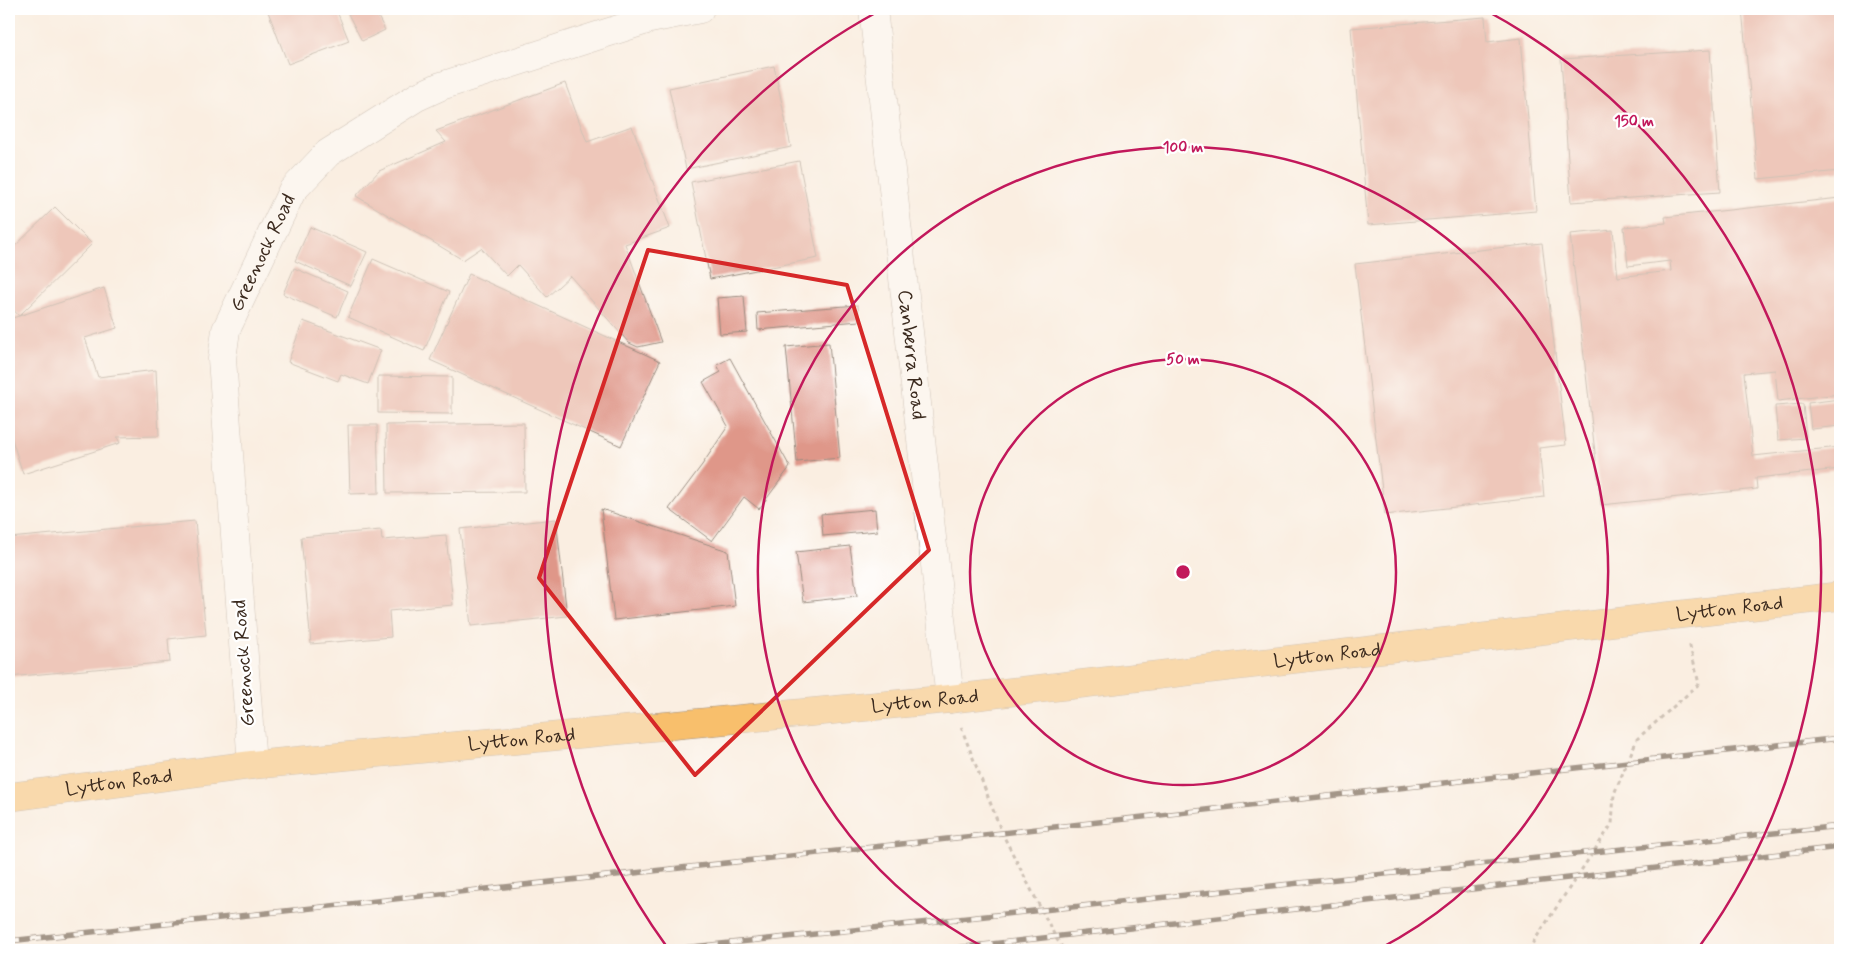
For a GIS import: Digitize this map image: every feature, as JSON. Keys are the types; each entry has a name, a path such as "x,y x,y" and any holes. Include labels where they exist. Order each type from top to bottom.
{"main road":[{"name":"Lytton Road","path":"9,796 252,766 950,699 1840,596"}],"street":[{"name":"Greenock Road","path":"252,766 222,359 226,330 292,191 328,154 417,97 440,86 650,19 700,9"},
{"name":"Canberra Road","path":"873,9 950,699"}],"path":[{"path":"1528,950 1612,824 1614,794 1637,738 1699,684 1682,614"},
{"path":"950,699 1002,833 1064,950"}],"highlighted area":[{"path":"648,250 847,285 929,550 695,775 539,578"}],"building":[{"path":"267,9 336,9 349,41 288,64"},
{"path":"358,9 374,9 385,30 362,41 348,14"},
{"path":"1742,9 1840,9 1840,171 1758,179"},
{"path":"1485,17 1487,42 1521,38 1536,211 1368,225 1351,28"},
{"path":"1710,50 1720,192 1571,202 1561,59"},
{"path":"774,66 791,147 686,169 669,88"},
{"path":"565,83 587,142 632,126 670,228 625,244 661,342 638,347 629,343 570,276 547,297 518,265 507,276 481,248 463,260 356,196 379,171 446,142 436,131"},
{"path":"799,161 818,258 710,279 691,182"},
{"path":"1840,198 1840,394 1778,401 1775,370 1744,373 1753,456 1840,447 1840,469 1756,478 1757,489 1601,505 1570,234 1613,230 1618,277 1671,271 1670,261 1628,266 1624,227 1666,223 1665,217"},
{"path":"55,207 92,244 19,316 9,305 9,252"},
{"path":"310,227 367,252 351,286 295,261"},
{"path":"1542,243 1566,445 1539,448 1544,497 1385,515 1355,264"},
{"path":"373,259 449,292 424,351 348,317"},
{"path":"294,268 348,291 337,317 283,294"},
{"path":"469,274 660,361 621,446 430,360"},
{"path":"104,288 117,328 85,338 98,377 156,370 159,436 117,437 120,443 23,474 9,430 9,319"},
{"path":"744,296 747,332 720,334 717,298"},
{"path":"858,305 859,321 758,330 757,313"},
{"path":"303,321 381,350 368,384 341,374 338,381 288,362"},
{"path":"829,343 840,458 797,462 786,347"},
{"path":"730,358 790,467 759,509 744,497 712,541 669,509 728,426 703,382 721,372 717,365"},
{"path":"378,376 452,377 452,414 378,413"},
{"path":"1840,399 1840,426 1811,429 1808,403"},
{"path":"1803,404 1806,438 1778,440 1775,406"},
{"path":"524,423 525,492 387,493 386,425"},
{"path":"348,425 377,425 379,493 350,494"},
{"path":"601,509 728,551 735,606 614,620"},
{"path":"875,509 877,531 823,536 821,514"},
{"path":"556,519 567,616 471,626 460,529"},
{"path":"195,521 206,635 168,639 170,662 9,677 9,538"},
{"path":"381,530 382,540 446,535 453,605 389,611 391,637 311,644 301,537"},
{"path":"850,546 857,596 803,602 796,552"}],"railway":[{"path":"9,941 1002,833 1840,738"},
{"path":"664,950 1840,826"},
{"path":"938,950 1840,847"}]}
